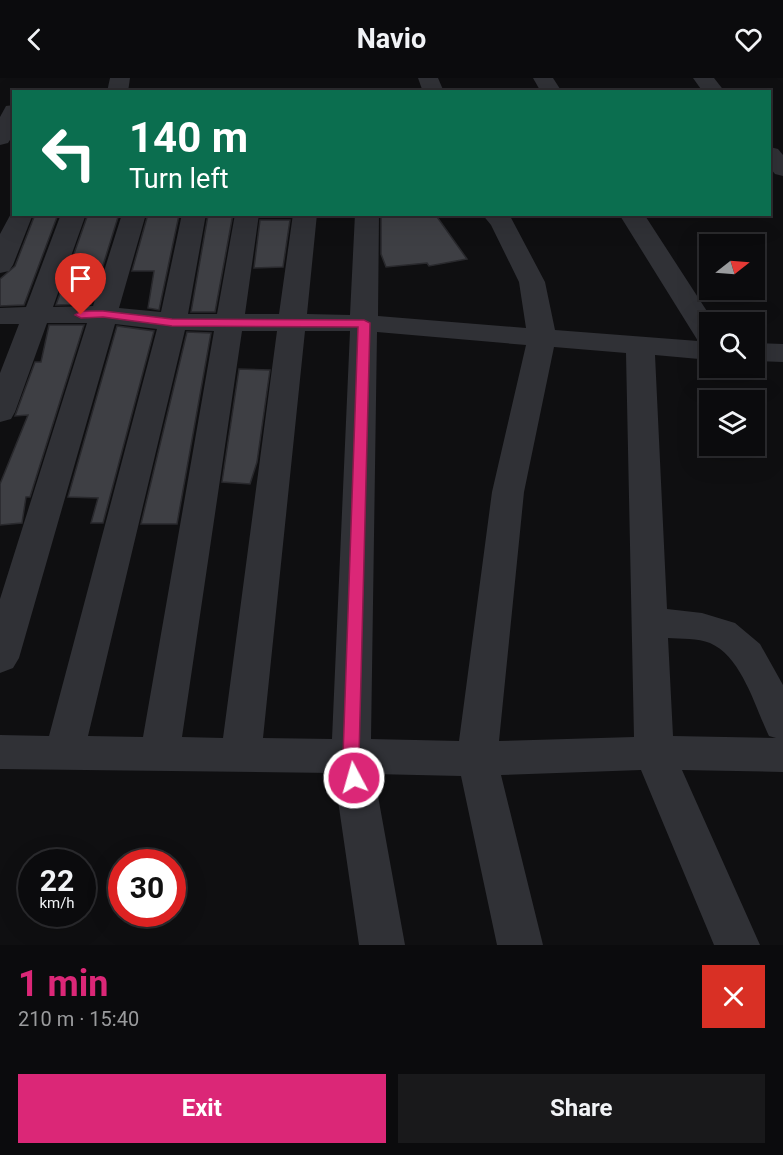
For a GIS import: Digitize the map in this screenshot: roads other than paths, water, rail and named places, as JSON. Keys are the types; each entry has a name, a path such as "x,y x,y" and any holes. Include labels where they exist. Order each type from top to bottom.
{"street":[{"path":"703,78 713,90"},
{"path":"0,138 12,114"},
{"path":"771,155 783,169"},
{"path":"0,265 20,216"},
{"path":"0,412 73,216"},
{"path":"0,658 133,216"},
{"path":"64,753 172,322 194,216"},
{"path":"160,754 247,216"},
{"path":"241,755 306,216"},
{"path":"367,216 351,756 382,945"},
{"path":"496,216 501,221 532,282 542,338 508,492 477,759 520,945"},
{"path":"631,216 699,321"},
{"path":"0,316 103,314 172,322 364,323 699,350"},
{"path":"640,345 654,753 737,945"},
{"path":"765,352 783,353"},
{"path":"650,622 710,630 731,638 750,660 783,724"},
{"path":"0,752 477,759 654,753 783,754"}]}
